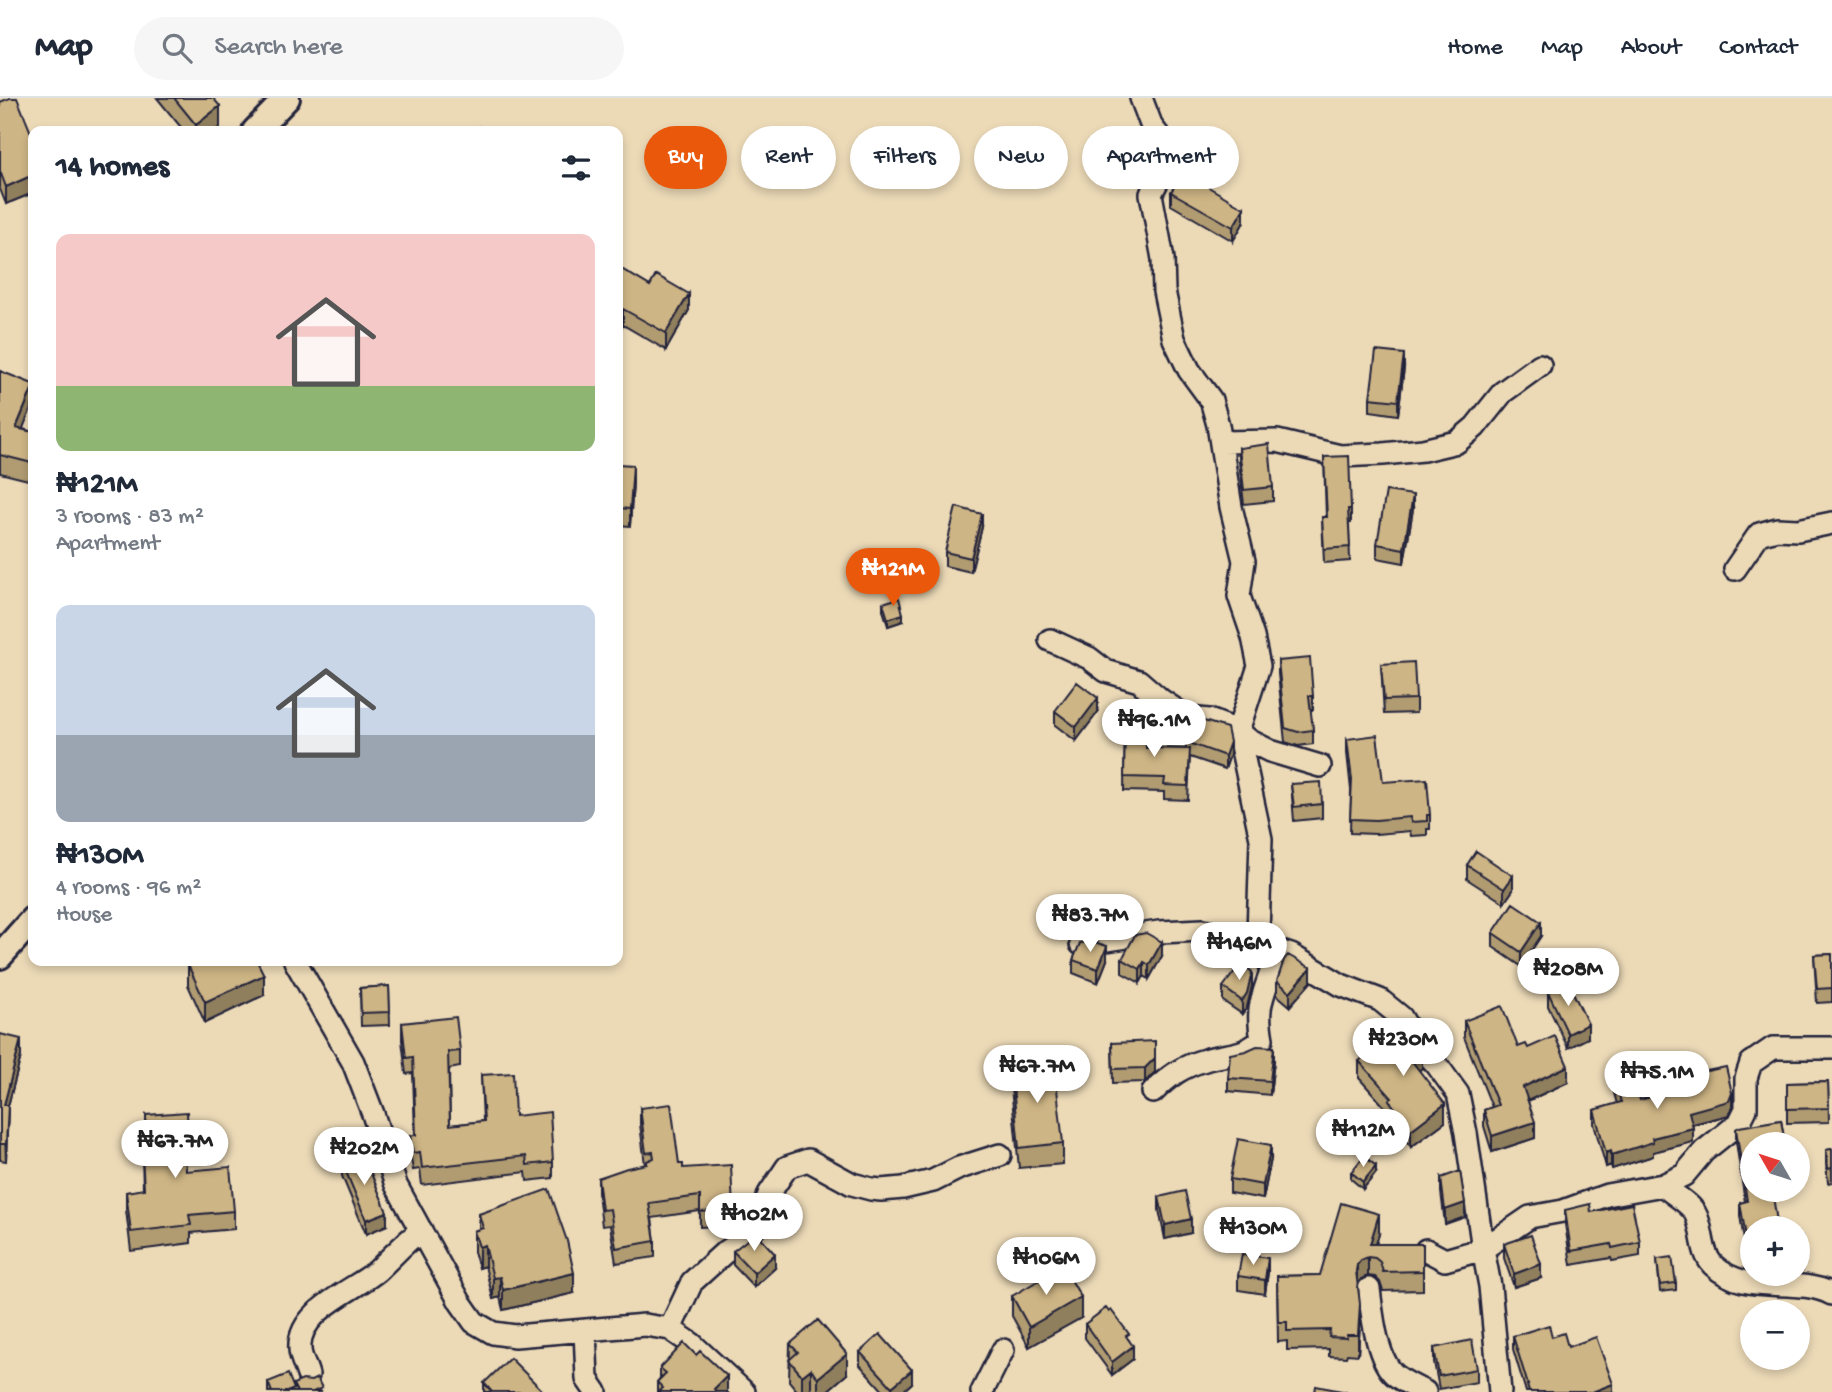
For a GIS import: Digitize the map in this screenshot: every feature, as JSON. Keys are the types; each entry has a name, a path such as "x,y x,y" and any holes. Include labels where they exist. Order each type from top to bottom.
{"street":[{"path":"261,126 287,98"},
{"path":"1141,98 1152,127 1172,153 1151,194 1163,259 1164,292 1174,340 1189,370 1211,400 1222,442 1231,507 1244,561 1239,596 1253,637 1259,666 1238,731 1261,839 1258,934 1272,969 1259,1010 1262,1039 1252,1049 1192,1064 1170,1075 1153,1092"},
{"path":"1222,442 1277,441 1340,456 1423,450 1457,442 1475,427 1503,392 1540,365"},
{"path":"1735,569 1759,534 1777,529 1798,530 1832,523"},
{"path":"1050,640 1089,658 1106,671 1139,681 1188,718 1209,720 1238,731 1250,741 1270,751 1320,766"},
{"path":"0,956 28,925"},
{"path":"1081,944 1159,932 1203,930 1226,934 1291,955 1341,985 1380,1000 1401,1017 1416,1042 1458,1094 1490,1286 1500,1392"},
{"path":"298,966 353,1062 396,1185 460,1302 474,1322 493,1333 515,1336 645,1325 670,1329 692,1344 744,1392"},
{"path":"1426,1250 1445,1260 1483,1249 1530,1217 1563,1211 1607,1195 1663,1185 1684,1175 1704,1152 1739,1123 1746,1109 1746,1078 1751,1063 1773,1048 1832,1048"},
{"path":"670,1329 692,1282 724,1253 748,1237 762,1217 769,1194 787,1167 808,1160 852,1184 881,1190 933,1181 959,1168 1000,1155"},
{"path":"1663,1185 1694,1211 1700,1224 1707,1257 1713,1265 1748,1283 1812,1286 1832,1294"},
{"path":"308,1375 299,1349 303,1329 318,1310 376,1271 421,1230"},
{"path":"1369,1289 1377,1343 1387,1363 1393,1374 1425,1392"},
{"path":"585,1330 587,1379 596,1392"},
{"path":"982,1392 1003,1350"}],"building":[{"path":"17,98 28,126 28,177 6,187 0,171 0,102"},
{"path":"174,98 213,98 220,106 196,125"},
{"path":"1173,189 1212,189 1244,208 1233,227 1171,192"},
{"path":"623,270 650,286 656,275 689,294 666,333 623,309"},
{"path":"1376,351 1404,354 1398,401 1370,398"},
{"path":"0,371 28,382 28,399 16,428 28,431 28,462 0,455"},
{"path":"1269,444 1273,487 1244,490 1239,448"},
{"path":"1349,456 1350,547 1324,549 1322,517 1327,517 1324,457"},
{"path":"623,464 633,465 630,509 623,508"},
{"path":"1386,491 1413,495 1404,549 1377,544"},
{"path":"956,507 982,514 971,558 945,552"},
{"path":"899,598 903,614 888,619 883,603"},
{"path":"1310,658 1313,696 1309,696 1313,730 1298,732 1285,728 1278,661"},
{"path":"1414,662 1416,699 1384,700 1381,664"},
{"path":"1077,682 1098,698 1076,727 1055,711"},
{"path":"1194,718 1227,728 1230,742 1225,756 1186,742"},
{"path":"1125,725 1146,725 1146,748 1190,749 1188,786 1164,785 1165,778 1124,777"},
{"path":"1377,735 1383,782 1427,779 1430,815 1427,815 1427,821 1411,822 1410,817 1350,819 1352,780 1347,739"},
{"path":"1321,782 1322,804 1294,807 1291,784"},
{"path":"1476,851 1513,876 1504,889 1467,865"},
{"path":"1513,903 1541,922 1521,952 1493,933"},
{"path":"1146,933 1162,942 1149,965 1144,962 1140,969 1122,959 1135,935"},
{"path":"1094,942 1107,946 1098,969 1073,960 1080,943"},
{"path":"1832,954 1832,988 1817,989 1814,955"},
{"path":"1288,955 1311,968 1290,992 1277,981"},
{"path":"1241,963 1252,972 1247,993 1242,1001 1223,987"},
{"path":"188,966 260,966 264,975 205,1002"},
{"path":"1568,982 1588,1024 1568,1034 1548,992"},
{"path":"389,986 390,1012 361,1013 360,988"},
{"path":"1502,1006 1518,1047 1526,1044 1528,1048 1555,1036 1568,1066 1523,1087 1535,1122 1492,1136 1484,1110 1498,1105 1464,1021"},
{"path":"456,1017 460,1051 448,1052 450,1125 484,1121 481,1075 513,1073 515,1116 550,1112 553,1162 527,1165 526,1156 422,1168 420,1152 413,1153 410,1136 416,1135 413,1057 406,1058 402,1023"},
{"path":"1401,1025 1422,1051 1411,1060 1445,1104 1411,1130 1389,1100 1392,1098 1359,1061"},
{"path":"0,1034 21,1039 4,1105 8,1105 6,1144 0,1144"},
{"path":"1155,1041 1155,1058 1145,1068 1113,1069 1112,1043"},
{"path":"1257,1046 1274,1047 1270,1081 1228,1078 1230,1054"},
{"path":"1054,1062 1063,1143 1019,1148 1011,1067"},
{"path":"1726,1067 1732,1093 1729,1101 1689,1112 1693,1128 1652,1138 1653,1142 1612,1155 1611,1151 1606,1153 1594,1110 1621,1102 1614,1079 1632,1073 1640,1100 1699,1084 1697,1073"},
{"path":"1828,1082 1829,1108 1787,1109 1787,1083"},
{"path":"671,1104 679,1164 683,1164 683,1168 731,1165 733,1210 700,1212 700,1196 649,1203 655,1241 616,1248 610,1209 602,1210 598,1178 647,1164 647,1161 654,1158 653,1152 646,1153 640,1108"},
{"path":"187,1112 188,1136 184,1136 186,1171 230,1167 234,1211 189,1215 191,1225 131,1232 126,1192 144,1189 142,1154 147,1154 146,1115"},
{"path":"1781,1120 1783,1132 1740,1132 1740,1155 1736,1129"},
{"path":"1238,1139 1271,1145 1263,1185 1230,1179"},
{"path":"1832,1149 1832,1168 1828,1169 1826,1150"},
{"path":"363,1154 387,1212 366,1220 342,1162"},
{"path":"1364,1156 1376,1166 1363,1182 1351,1172"},
{"path":"1460,1171 1465,1203 1445,1210 1441,1178"},
{"path":"549,1189 567,1241 574,1273 503,1290 500,1277 493,1278 485,1245 479,1247 474,1231 483,1228 479,1214"},
{"path":"1185,1191 1191,1219 1165,1225 1159,1197"},
{"path":"1774,1202 1776,1216 1742,1216 1740,1203"},
{"path":"1341,1203 1379,1214 1370,1244 1423,1244 1423,1271 1383,1272 1380,1262 1375,1258 1361,1260 1356,1271 1360,1304 1358,1335 1347,1335 1346,1338 1329,1337 1330,1330 1287,1331 1287,1322 1278,1322 1277,1276 1320,1275"},
{"path":"1590,1204 1591,1212 1632,1204 1640,1242 1612,1248 1611,1244 1571,1251 1565,1210"},
{"path":"756,1233 775,1254 754,1273 733,1251"},
{"path":"1531,1235 1541,1264 1514,1274 1504,1244"},
{"path":"1242,1254 1268,1258 1265,1280 1238,1276"},
{"path":"1672,1257 1676,1283 1660,1285 1657,1259"},
{"path":"1063,1266 1081,1297 1029,1327 1012,1296"},
{"path":"1106,1308 1109,1312 1111,1310 1129,1334 1126,1336 1133,1346 1112,1362 1085,1324"},
{"path":"818,1320 847,1354 818,1378 811,1369 802,1376 789,1360 798,1352 790,1344"},
{"path":"1549,1325 1552,1337 1564,1333 1568,1347 1596,1337 1613,1384 1592,1392 1529,1392 1513,1336"},
{"path":"880,1334 912,1370 892,1387 860,1352"},
{"path":"1472,1340 1477,1369 1439,1376 1434,1348"},
{"path":"684,1343 696,1355 700,1351 727,1376 714,1389 717,1392 659,1392 663,1388 657,1382 666,1373 660,1368"},
{"path":"510,1358 544,1392 492,1392 484,1383"},
{"path":"288,1374 294,1389 272,1392 268,1382"},
{"path":"317,1378 322,1388 313,1392 297,1392 293,1384 303,1380 311,1381"},
{"path":"1316,1386 1347,1392 1315,1392"}]}
